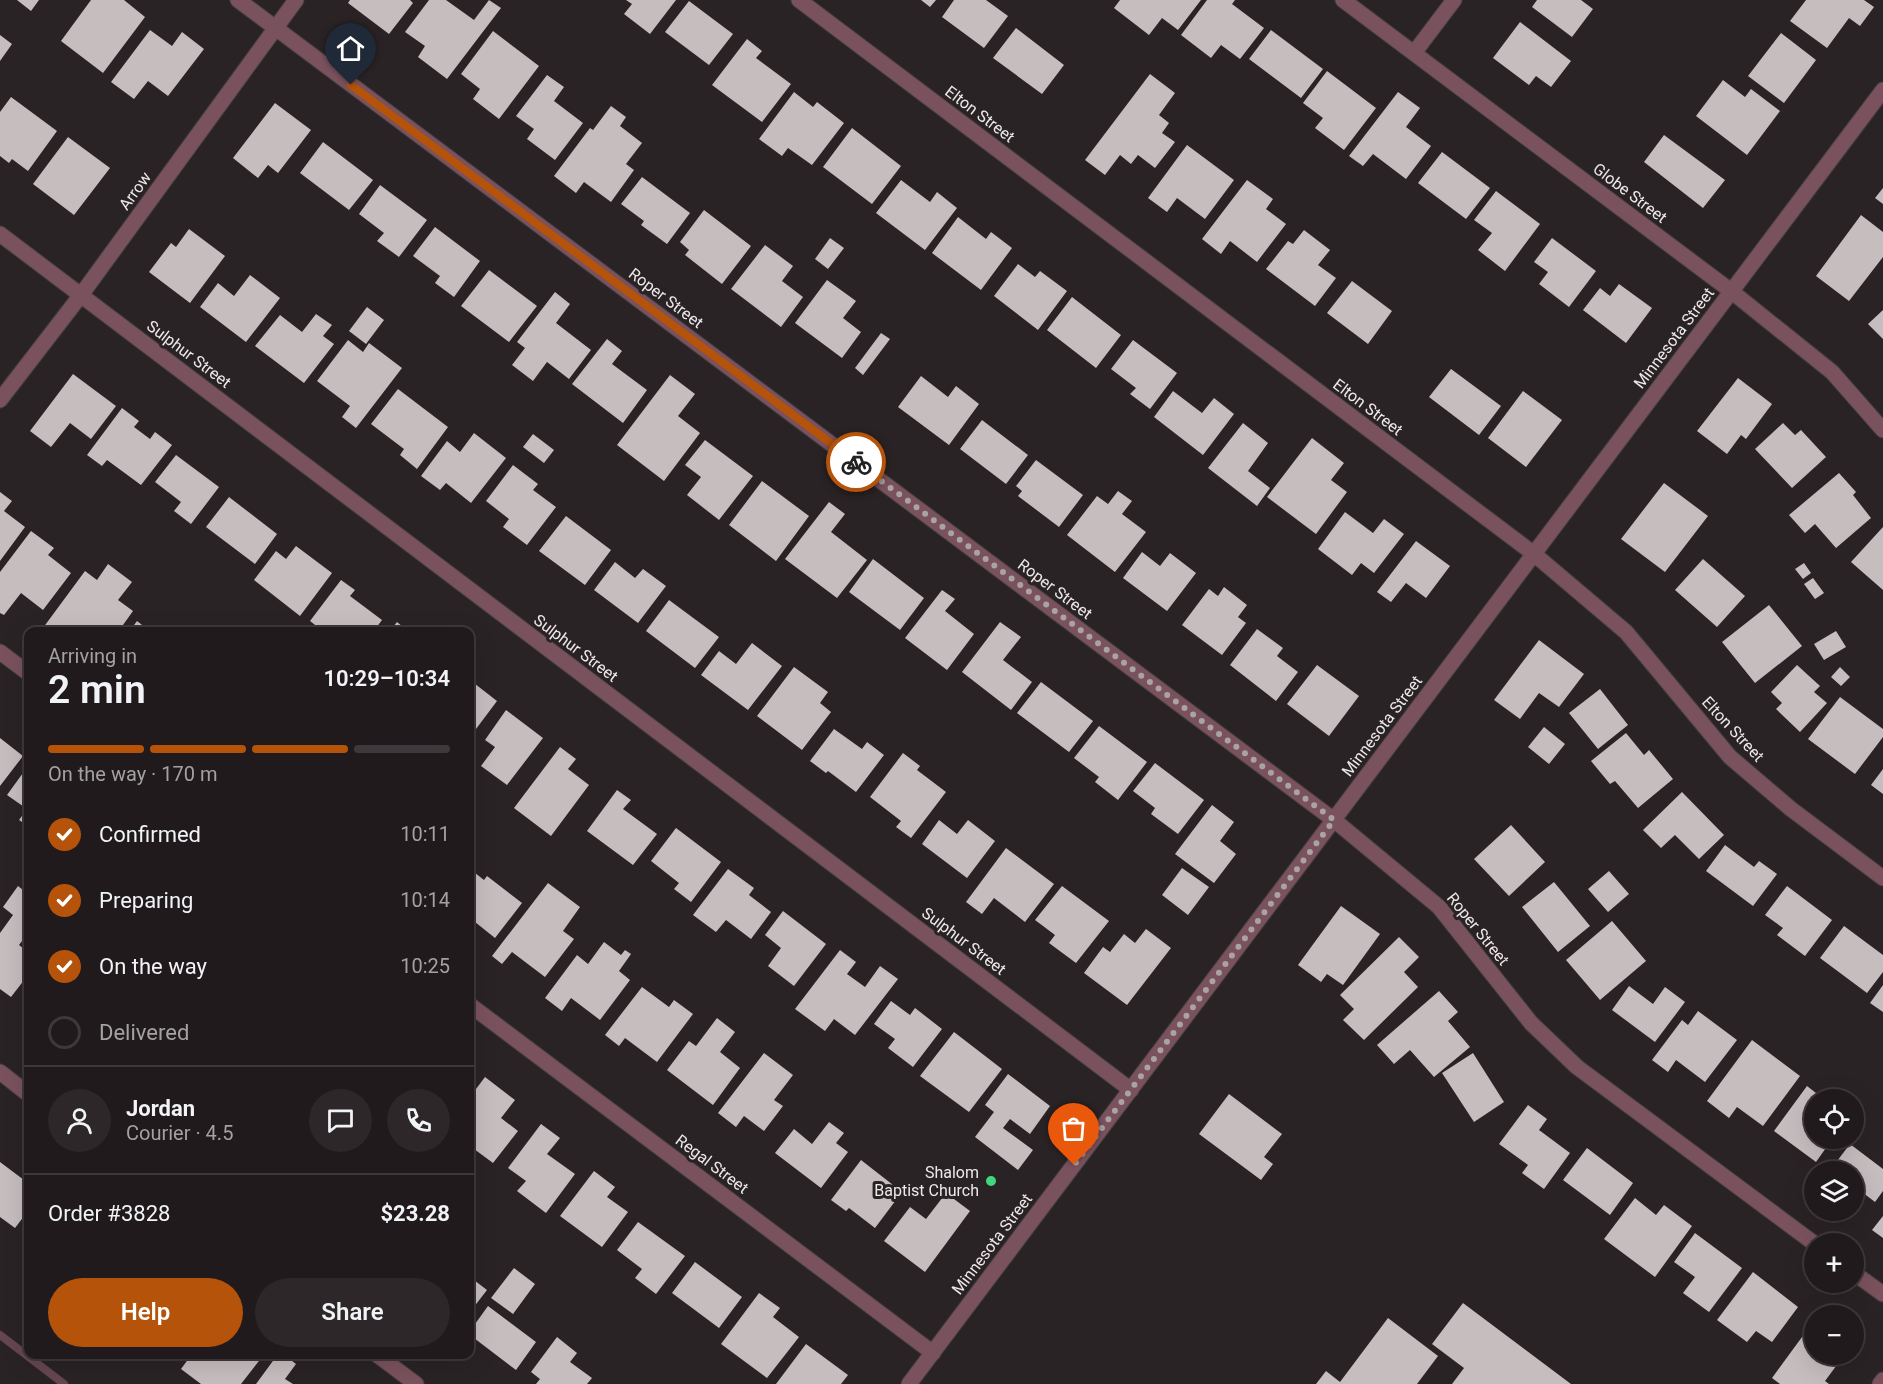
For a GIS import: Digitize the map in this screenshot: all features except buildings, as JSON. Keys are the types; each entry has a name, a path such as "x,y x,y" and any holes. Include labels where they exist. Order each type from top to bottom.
{"street":[{"name":"Roper Street","path":"238,0 1334,820 1439,907 1531,1023 1576,1067 1804,1236"},
{"name":"Arrow","path":"0,400 81,295 296,0"},
{"name":"Elton Street","path":"799,0 1534,554 1626,632 1730,757 1791,809 1883,878"},
{"name":"Globe Street","path":"1343,0 1731,291 1832,372 1883,430"},
{"path":"1414,53 1454,0"},
{"name":"Minnesota Street","path":"909,1384 1883,90"},
{"name":"Sulphur Street","path":"0,234 1131,1090"},
{"path":"0,652 24,670"},
{"name":"Regal Street","path":"474,1008 933,1353"},
{"path":"0,1072 24,1091"},
{"path":"1864,1280 1883,1294"},
{"path":"383,1359 416,1384"},
{"path":"1880,1384 1883,1380"}],"waterway":[{"path":"0,1335 24,1353"},
{"path":"31,1359 64,1384"}],"way so far":[{"path":"856,462 1334,820 1074,1165"}],"place":[{"name":"Shalom Baptist Church","path":"991,1181"}],"route":[{"path":"351,85 856,462"}]}
